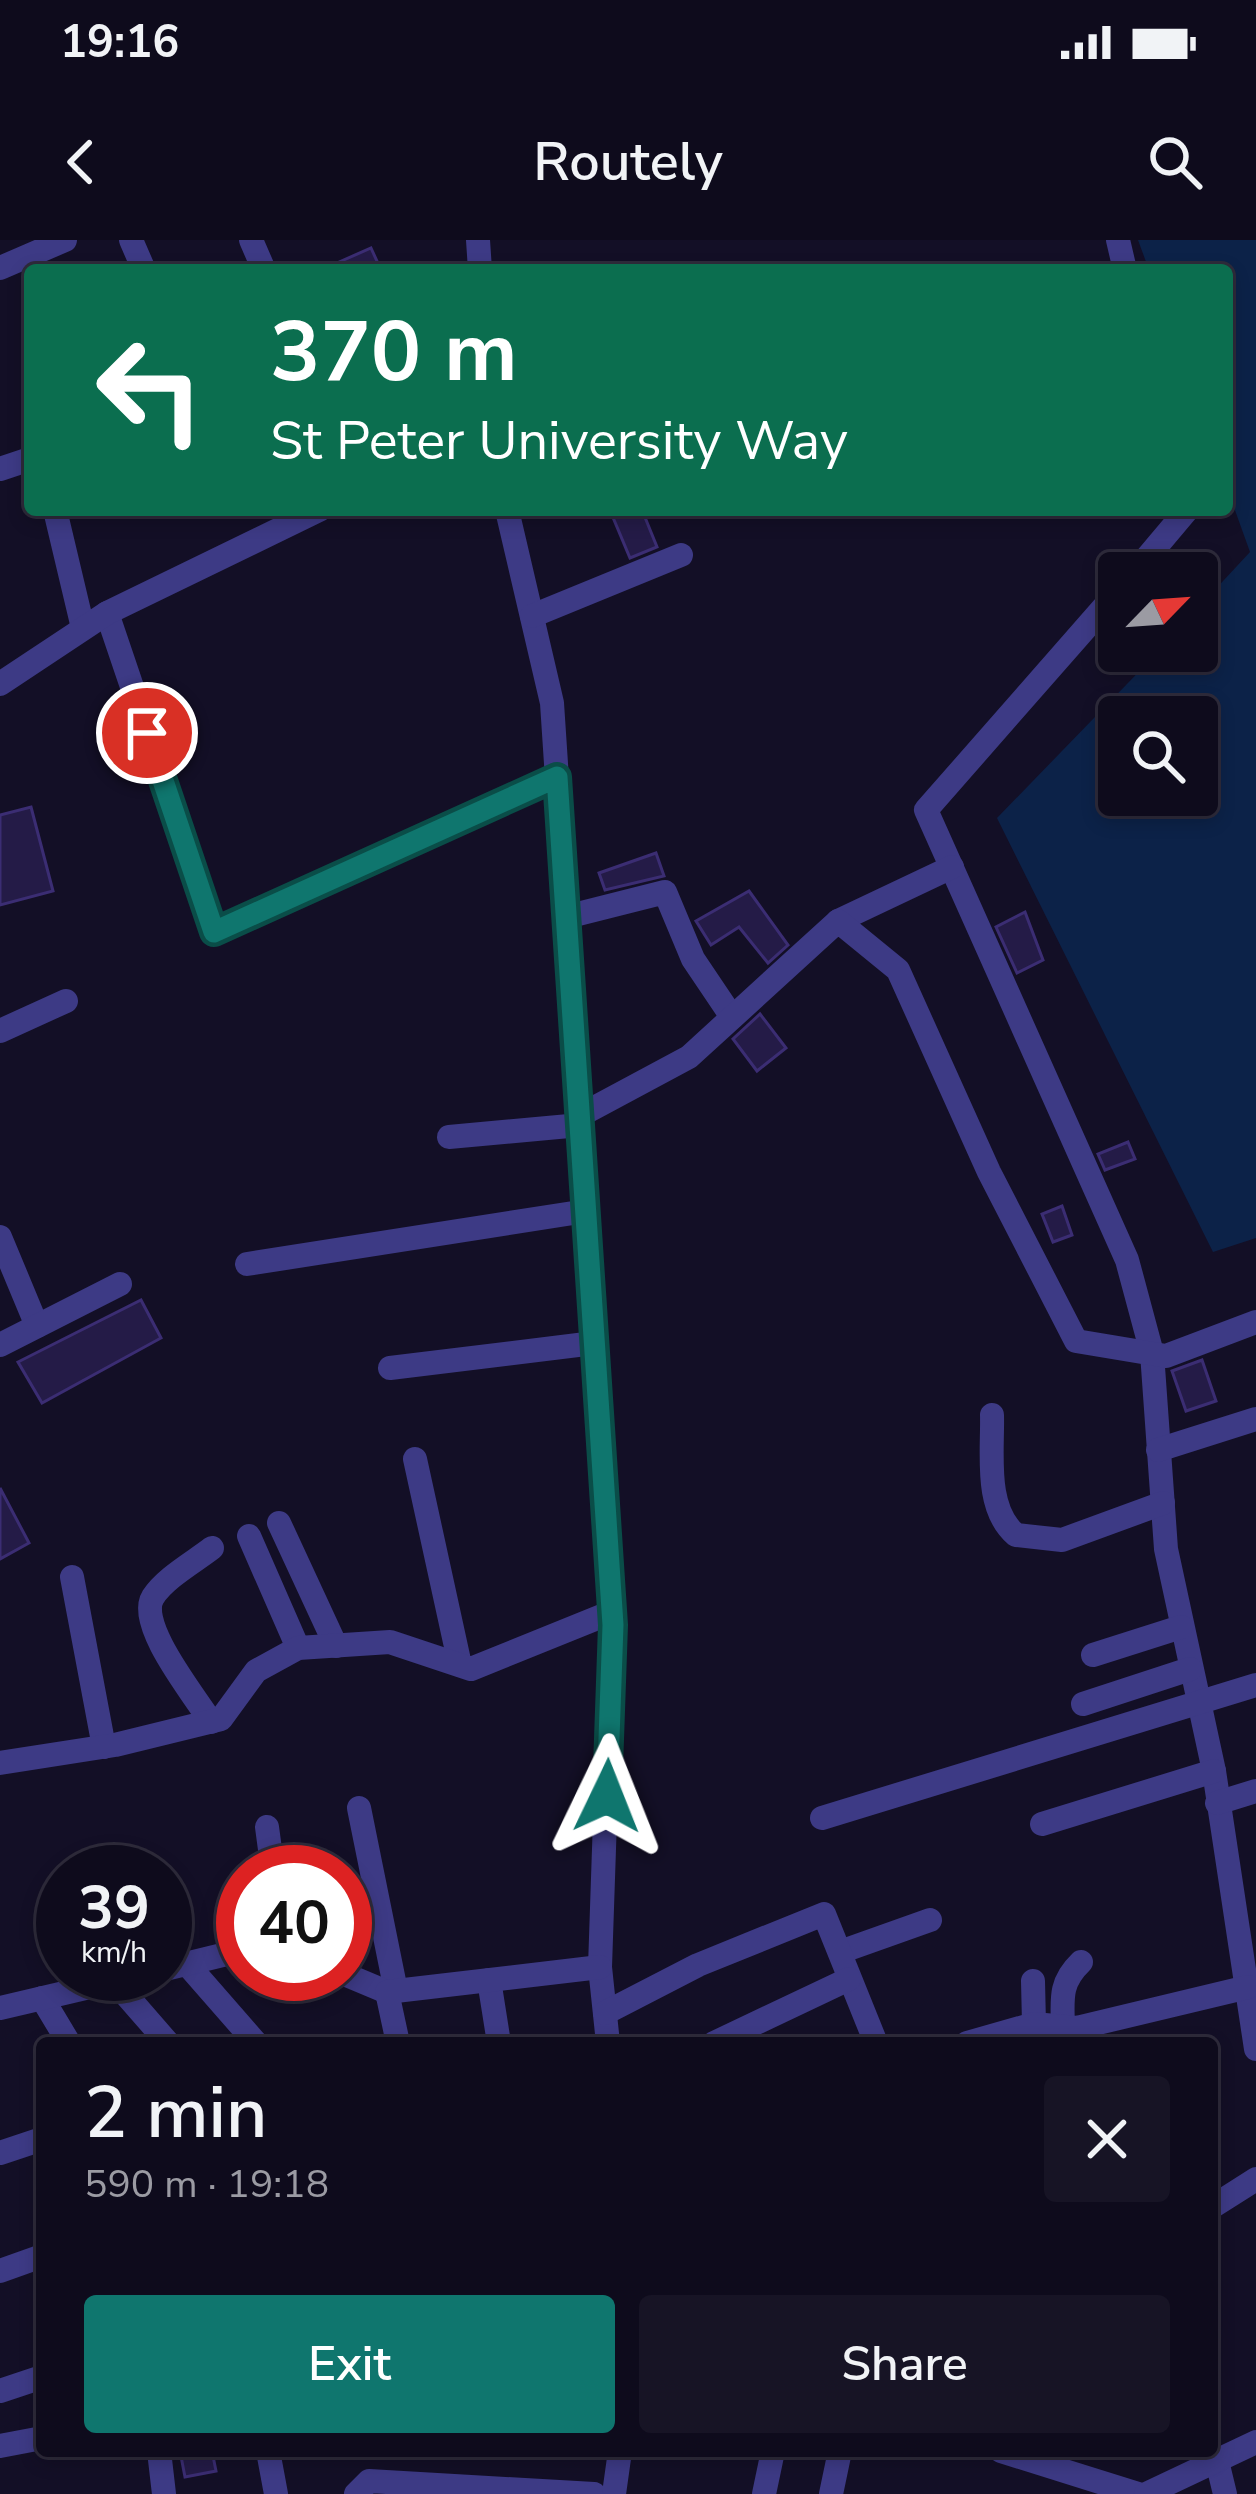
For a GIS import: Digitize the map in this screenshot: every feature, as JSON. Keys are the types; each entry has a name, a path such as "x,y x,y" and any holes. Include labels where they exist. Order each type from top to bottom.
{"street":[{"path":"0,268 65,240"},
{"path":"56,516 83,628"},
{"path":"0,684 107,613 307,516"},
{"path":"508,516 552,704 586,1210 612,1612 600,1967 607,2037"},
{"path":"1152,552 1182,516"},
{"path":"532,616 681,555"},
{"path":"107,613 214,932 557,777"},
{"path":"1098,614 926,810 1126,1260 1151,1353 1163,1503 1181,1627 1214,1772 1256,2049"},
{"path":"448,1137 580,1120 689,1057 838,921 952,867"},
{"path":"566,917 665,892 673,900 693,959 732,1017"},
{"path":"838,921 898,970 988,1172 1076,1340 1166,1356 1256,1322"},
{"path":"0,1031 66,1001"},
{"path":"247,1264 586,1210"},
{"path":"0,1237 37,1326"},
{"path":"0,1345 120,1284"},
{"path":"390,1368 594,1343"},
{"path":"992,1415 994,1492 1000,1512 1016,1534 1062,1540 1163,1503"},
{"path":"1158,1450 1256,1419"},
{"path":"415,1459 460,1665"},
{"path":"279,1523 336,1646"},
{"path":"249,1535 298,1648"},
{"path":"211,1722 153,1631 148,1608 154,1594 212,1548"},
{"path":"72,1577 104,1747"},
{"path":"0,1763 104,1747 221,1719 256,1670 298,1648 390,1642 471,1669 612,1612"},
{"path":"1094,1655 1181,1627"},
{"path":"1083,1704 1190,1669"},
{"path":"822,1818 1256,1685"},
{"path":"1042,1824 1214,1772"},
{"path":"1217,1803 1256,1791"},
{"path":"359,1808 397,2037"},
{"path":"267,1827 269,1845"},
{"path":"605,2013 698,1965 824,1914 874,2037"},
{"path":"840,1952 930,1920"},
{"path":"1064,2026 1061,1994 1066,1976 1081,1962"},
{"path":"372,1984 392,1992 600,1967"},
{"path":"726,2037 849,1978"},
{"path":"489,1980 499,2037"},
{"path":"1033,1981 1034,2024"},
{"path":"192,1982 250,2037"},
{"path":"988,2037 1034,2024 1064,2026 1248,1987"},
{"path":"0,2008 36,1999"},
{"path":"44,2001 65,2037"},
{"path":"131,2001 163,2037"},
{"path":"0,2152 36,2141"},
{"path":"1218,2203 1256,2179"},
{"path":"0,2271 36,2258"},
{"path":"0,2391 36,2379"},
{"path":"0,2446 36,2439"},
{"path":"1021,2457 1142,2494 1256,2443"},
{"path":"160,2457 164,2494"},
{"path":"269,2457 276,2494"},
{"path":"614,2494 619,2457"},
{"path":"764,2494 771,2457"},
{"path":"831,2494 840,2457"},
{"path":"1217,2461 1225,2494"},
{"path":"356,2494 369,2481 395,2488 594,2494"}],"water":[{"path":"1138,240 1256,240 1256,1238 1213,1252 997,818 1098,714 1098,816 1218,816 1218,696 1115,696 1139,672 1218,672 1218,586 1250,552 1233,505 1233,264 1147,264"}],"building":[{"path":"371,248 378,264 335,264"},
{"path":"612,516 644,516 657,547 630,558"},
{"path":"31,807 53,891 0,905 0,815"},
{"path":"656,853 664,876 605,890 599,873"},
{"path":"749,891 788,945 768,963 739,927 711,945 696,921"},
{"path":"1025,912 1043,960 1017,973 996,927"},
{"path":"760,1014 786,1048 757,1071 733,1039"},
{"path":"1128,1142 1135,1159 1105,1170 1098,1154"},
{"path":"1062,1206 1072,1235 1053,1242 1042,1214"},
{"path":"141,1300 161,1338 42,1403 18,1362"},
{"path":"1202,1360 1216,1401 1186,1411 1172,1371"},
{"path":"0,1488 29,1543 0,1559"},
{"path":"181,2457 213,2457 216,2471 185,2477"}],"route":[{"path":"147,733 214,932 557,777 613,1625 607,1796"}]}
